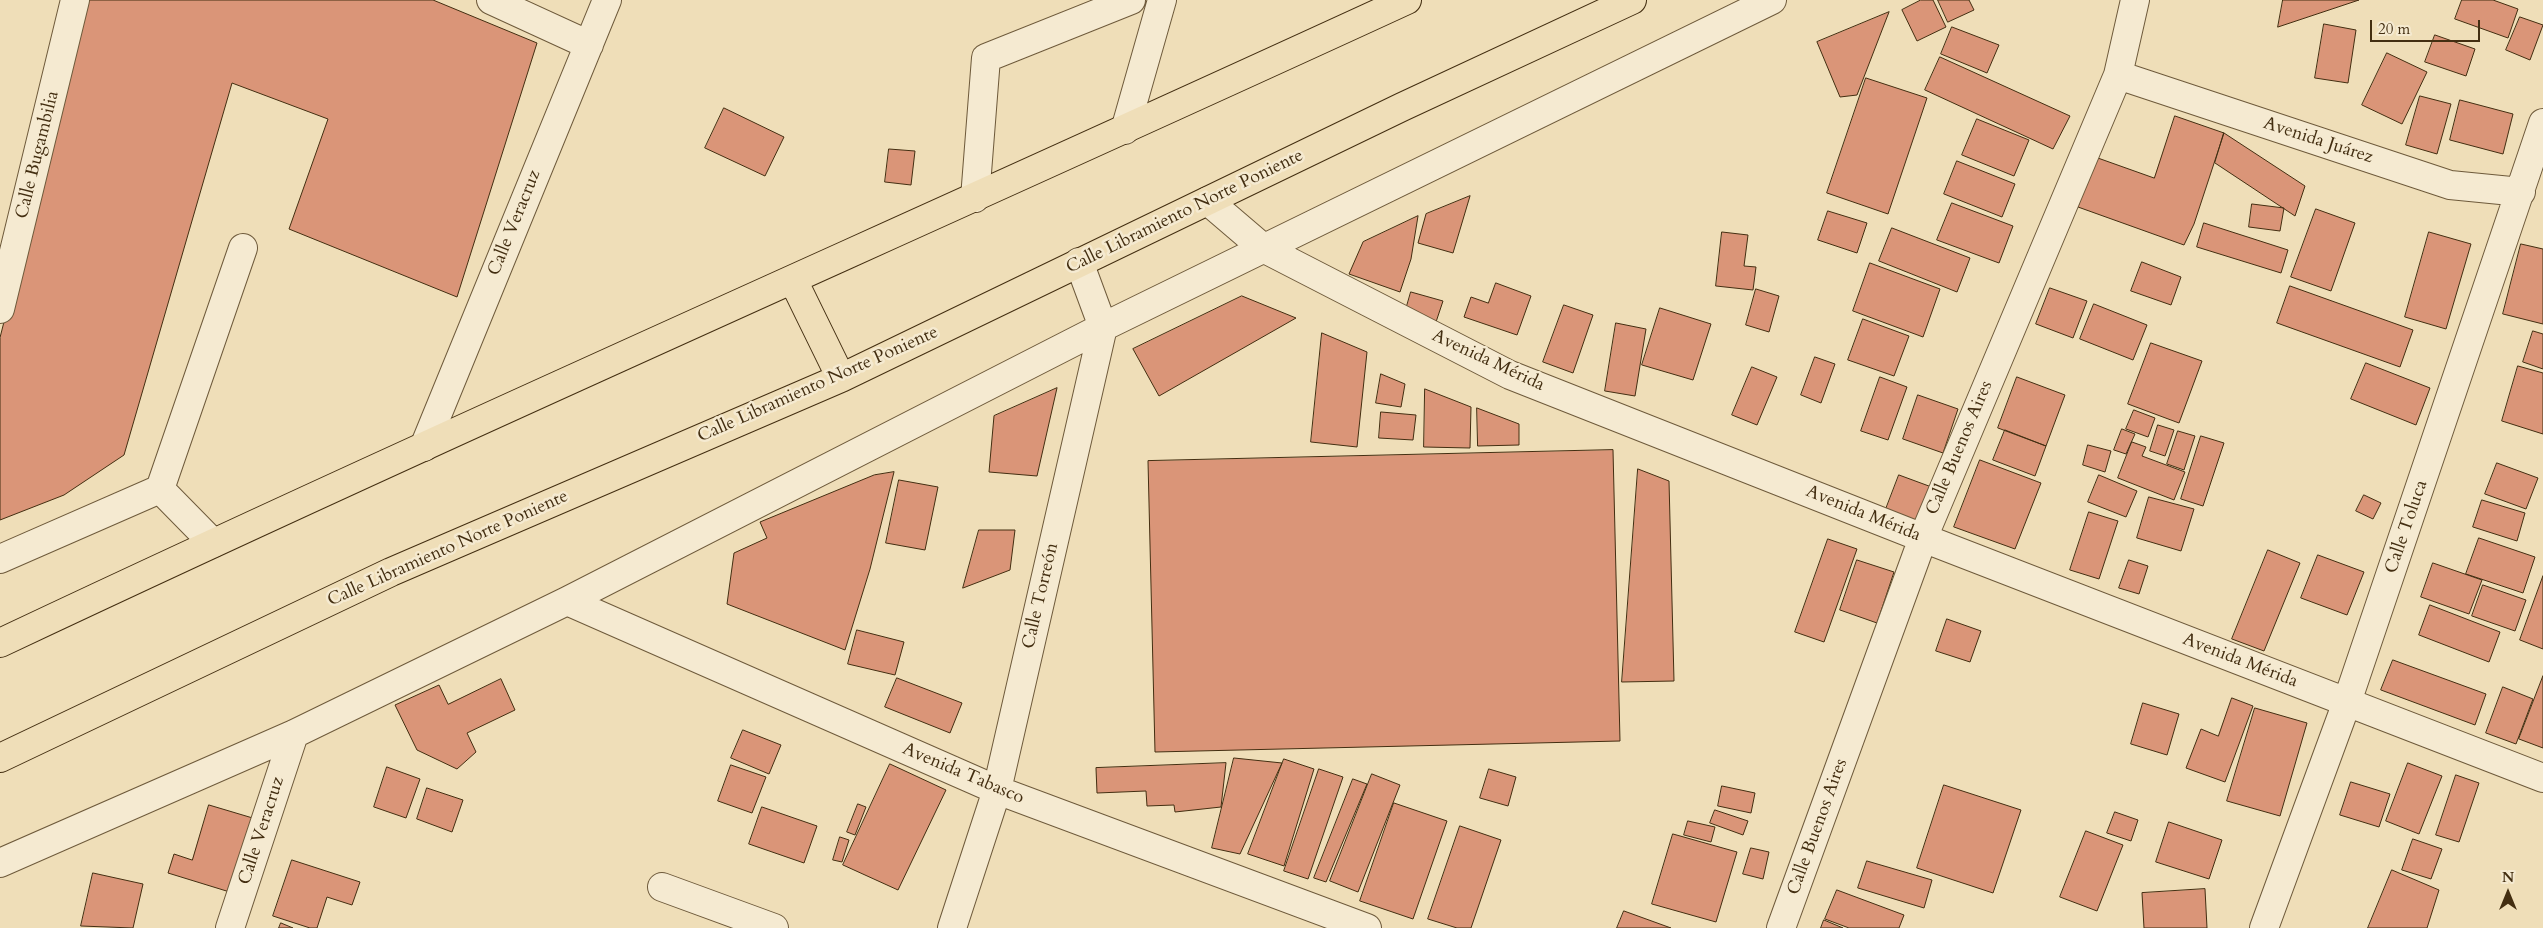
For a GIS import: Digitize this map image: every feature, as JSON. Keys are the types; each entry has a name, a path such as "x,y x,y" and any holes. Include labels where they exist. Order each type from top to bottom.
{"highway":[{"path":"0,644 213,542 1125,130 1407,0"},
{"name":"Calle Libramiento Norte Poniente","path":"0,758 391,572 841,378 1402,107 1632,0"},
{"path":"793,280 841,378"}],"street":[{"name":"Calle Bugambilia","path":"0,309 75,0"},
{"path":"492,0 589,45"},
{"name":"Calle Veracruz","path":"424,446 607,0"},
{"path":"975,198 986,58 1131,0"},
{"path":"1125,130 1162,0"},
{"path":"0,863 294,734 567,601 1103,327 1772,0"},
{"name":"Calle Buenos Aires","path":"1781,928 1923,538 2118,75 2135,0"},
{"name":"Avenida Juárez","path":"2118,75 2450,185 2521,192"},
{"name":"Calle Toluca","path":"2264,928 2347,702 2543,123"},
{"name":"Avenida Mérida","path":"1208,201 1263,248 1510,375 1923,538 2543,778"},
{"path":"0,559 160,489 243,248"},
{"path":"1079,262 1103,327"},
{"name":"Calle Torreón","path":"952,928 997,790 1103,327"},
{"path":"160,489 213,542"},
{"name":"Avenida Tabasco","path":"567,601 997,790 1367,928"},
{"name":"Calle Veracruz","path":"230,928 294,734"},
{"path":"662,887 774,928"}],"building":[{"path":"86,0 433,0 537,43 457,297 289,229 328,119 232,83 124,455 64,495 0,520 0,338"},
{"path":"1921,0 1933,0 1946,27 1917,41 1902,10"},
{"path":"1938,0 1969,0 1974,10 1948,22"},
{"path":"2283,0 2359,0 2278,27"},
{"path":"2462,0 2493,0 2518,9 2508,38 2455,19"},
{"path":"1889,12 1857,95 1840,97 1817,42"},
{"path":"2520,17 2543,25 2530,60 2506,50"},
{"path":"2324,24 2356,30 2348,83 2315,78"},
{"path":"1952,27 1999,45 1987,73 1941,54"},
{"path":"2435,35 2475,49 2466,76 2425,62"},
{"path":"2387,53 2427,72 2402,124 2362,105"},
{"path":"1940,57 2070,116 2053,149 1925,90"},
{"path":"1866,78 1927,98 1888,214 1827,193"},
{"path":"2420,96 2451,104 2437,154 2406,145"},
{"path":"2460,100 2513,114 2503,154 2450,140"},
{"path":"724,108 784,137 765,176 705,148"},
{"path":"2175,116 2224,133 2194,224 2184,245 2078,207 2095,157 2154,178"},
{"path":"1977,119 2029,140 2014,176 1962,155"},
{"path":"2224,133 2305,186 2295,216 2215,163"},
{"path":"889,149 915,151 911,185 885,182"},
{"path":"1957,161 2015,184 2002,217 1944,194"},
{"path":"1470,196 1453,253 1418,243 1426,214"},
{"path":"1952,203 2013,226 1999,263 1937,240"},
{"path":"2252,204 2284,208 2280,231 2249,227"},
{"path":"2316,209 2355,223 2331,291 2291,277"},
{"path":"1828,211 1867,223 1857,253 1818,240"},
{"path":"1418,216 1411,259 1400,292 1349,274 1363,242"},
{"path":"2204,223 2288,250 2281,273 2197,247"},
{"path":"1892,228 1970,258 1957,292 1879,261"},
{"path":"1722,232 1748,235 1744,266 1756,267 1753,290 1716,286"},
{"path":"2429,232 2471,244 2446,329 2405,317"},
{"path":"2521,244 2543,249 2543,324 2503,314"},
{"path":"2142,262 2181,277 2171,305 2131,291"},
{"path":"1870,263 1940,289 1923,337 1853,311"},
{"path":"1496,283 1531,296 1517,335 1464,317 1471,297 1488,303"},
{"path":"2290,286 2413,330 2400,367 2277,323"},
{"path":"2050,288 2087,301 2073,338 2036,324"},
{"path":"1756,289 1779,296 1769,332 1746,325"},
{"path":"1411,292 1443,301 1436,322 1405,313"},
{"path":"1242,296 1296,318 1159,396 1133,349"},
{"path":"2094,304 2147,325 2133,360 2080,339"},
{"path":"1564,305 1593,315 1573,373 1543,362"},
{"path":"1660,308 1711,324 1693,380 1642,365"},
{"path":"1863,319 1909,336 1894,376 1848,360"},
{"path":"1616,323 1646,329 1635,396 1605,391"},
{"path":"2533,331 2543,334 2543,369 2523,362"},
{"path":"1322,333 1367,352 1357,447 1311,442"},
{"path":"2151,343 2202,361 2179,423 2128,404"},
{"path":"1815,357 1835,364 1821,403 1801,395"},
{"path":"2366,363 2430,388 2416,425 2351,399"},
{"path":"2518,366 2543,373 2543,434 2502,421"},
{"path":"1752,367 1777,377 1757,425 1732,415"},
{"path":"1381,374 1405,384 1401,407 1376,403"},
{"path":"1880,377 1907,387 1888,440 1861,431"},
{"path":"2017,377 2065,395 2046,446 1998,428"},
{"path":"1057,388 1037,476 989,472 994,416"},
{"path":"1425,389 1471,407 1470,448 1424,447"},
{"path":"1918,395 1958,409 1943,453 1903,439"},
{"path":"1477,408 1519,424 1519,445 1478,446"},
{"path":"2134,410 2155,418 2148,437 2126,429"},
{"path":"1381,412 1416,415 1413,440 1379,438"},
{"path":"2158,425 2174,430 2165,456 2150,451"},
{"path":"2122,429 2135,434 2126,454 2114,450"},
{"path":"2005,430 2046,446 2035,476 1993,460"},
{"path":"2178,431 2195,436 2184,470 2167,464"},
{"path":"2201,436 2224,443 2203,506 2181,499"},
{"path":"2132,442 2146,447 2142,456 2185,472 2174,500 2118,478"},
{"path":"2088,445 2111,451 2105,472 2083,465"},
{"path":"1613,450 1620,741 1155,752 1148,461"},
{"path":"1980,460 2041,483 2015,549 1954,527"},
{"path":"2497,463 2538,478 2526,509 2485,494"},
{"path":"1638,469 1669,481 1674,681 1622,682"},
{"path":"894,472 870,569 845,650 727,604 734,553 767,538 760,522 874,475"},
{"path":"1899,475 1937,489 1924,524 1886,509"},
{"path":"2099,475 2137,491 2126,517 2088,502"},
{"path":"899,480 938,487 925,550 886,543"},
{"path":"2364,495 2381,503 2373,519 2356,511"},
{"path":"2149,497 2194,509 2181,551 2137,538"},
{"path":"2482,500 2525,513 2517,541 2473,527"},
{"path":"2089,512 2118,521 2099,579 2070,570"},
{"path":"979,530 1015,530 1010,570 963,588"},
{"path":"2479,538 2535,557 2523,593 2466,574"},
{"path":"1828,539 1857,549 1824,642 1795,632"},
{"path":"2268,550 2300,563 2264,651 2232,639"},
{"path":"2318,555 2364,572 2347,615 2301,598"},
{"path":"1857,560 1894,572 1877,623 1840,610"},
{"path":"2129,560 2148,566 2139,594 2119,588"},
{"path":"2433,563 2482,580 2469,614 2421,597"},
{"path":"2543,576 2543,649 2520,640"},
{"path":"2483,585 2526,600 2515,631 2472,616"},
{"path":"2430,605 2500,632 2489,662 2419,635"},
{"path":"1947,619 1981,631 1970,662 1936,651"},
{"path":"857,630 904,642 895,675 848,664"},
{"path":"2393,660 2486,694 2475,725 2381,690"},
{"path":"2543,676 2543,748 2519,739"},
{"path":"897,678 962,703 950,733 885,707"},
{"path":"501,679 515,710 467,733 476,752 457,769 417,750 395,705 439,685 448,704"},
{"path":"2503,687 2533,699 2516,744 2486,733"},
{"path":"2232,698 2253,706 2225,782 2186,768 2201,729 2218,736"},
{"path":"2143,703 2179,714 2167,755 2131,744"},
{"path":"2255,708 2307,723 2280,816 2227,801"},
{"path":"743,730 781,745 769,774 731,758"},
{"path":"1234,758 1282,763 1240,854 1212,848"},
{"path":"1284,759 1314,769 1284,866 1248,854"},
{"path":"1226,763 1221,807 1175,812 1174,805 1147,806 1146,791 1097,793 1096,768"},
{"path":"2408,763 2442,776 2419,834 2386,821"},
{"path":"890,764 946,790 898,890 843,865"},
{"path":"731,765 766,777 752,813 718,801"},
{"path":"387,767 420,779 406,818 374,807"},
{"path":"1319,769 1343,777 1308,879 1284,871"},
{"path":"1489,769 1516,777 1508,806 1480,798"},
{"path":"1372,774 1400,785 1358,892 1330,881"},
{"path":"2456,775 2479,783 2459,842 2436,835"},
{"path":"1353,779 1367,784 1326,882 1314,878"},
{"path":"2351,782 2390,794 2379,827 2340,815"},
{"path":"1944,785 2021,810 1993,893 1917,868"},
{"path":"1722,786 1755,793 1751,813 1718,806"},
{"path":"427,788 463,800 452,832 417,819"},
{"path":"1394,803 1447,821 1413,919 1360,901"},
{"path":"858,804 866,807 855,835 847,832"},
{"path":"209,805 256,819 233,893 168,873 174,854 192,860"},
{"path":"762,807 817,826 804,863 749,844"},
{"path":"1715,810 1748,821 1743,835 1710,823"},
{"path":"2115,812 2138,820 2131,841 2107,833"},
{"path":"1688,821 1715,827 1711,842 1684,835"},
{"path":"2169,822 2222,840 2209,879 2156,862"},
{"path":"1460,826 1501,840 1471,928 1457,928 1428,919"},
{"path":"2086,831 2123,845 2097,911 2060,897"},
{"path":"1673,834 1737,852 1716,922 1652,904"},
{"path":"840,837 849,840 842,862 833,860"},
{"path":"2413,839 2442,849 2431,879 2402,870"},
{"path":"1751,848 1769,852 1763,879 1743,874"},
{"path":"292,860 360,882 352,905 327,897 317,928 310,928 273,916"},
{"path":"1867,861 1932,880 1924,908 1858,888"},
{"path":"2392,870 2439,890 2427,928 2368,928"},
{"path":"93,873 143,884 133,928 81,926"},
{"path":"2205,889 2207,928 2144,928 2142,893"},
{"path":"1837,890 1904,915 1899,928 1849,928 1825,919"},
{"path":"1624,911 1671,928 1617,928"},
{"path":"1824,920 1843,928 1821,928"},
{"path":"281,923 293,928 279,928"}]}
